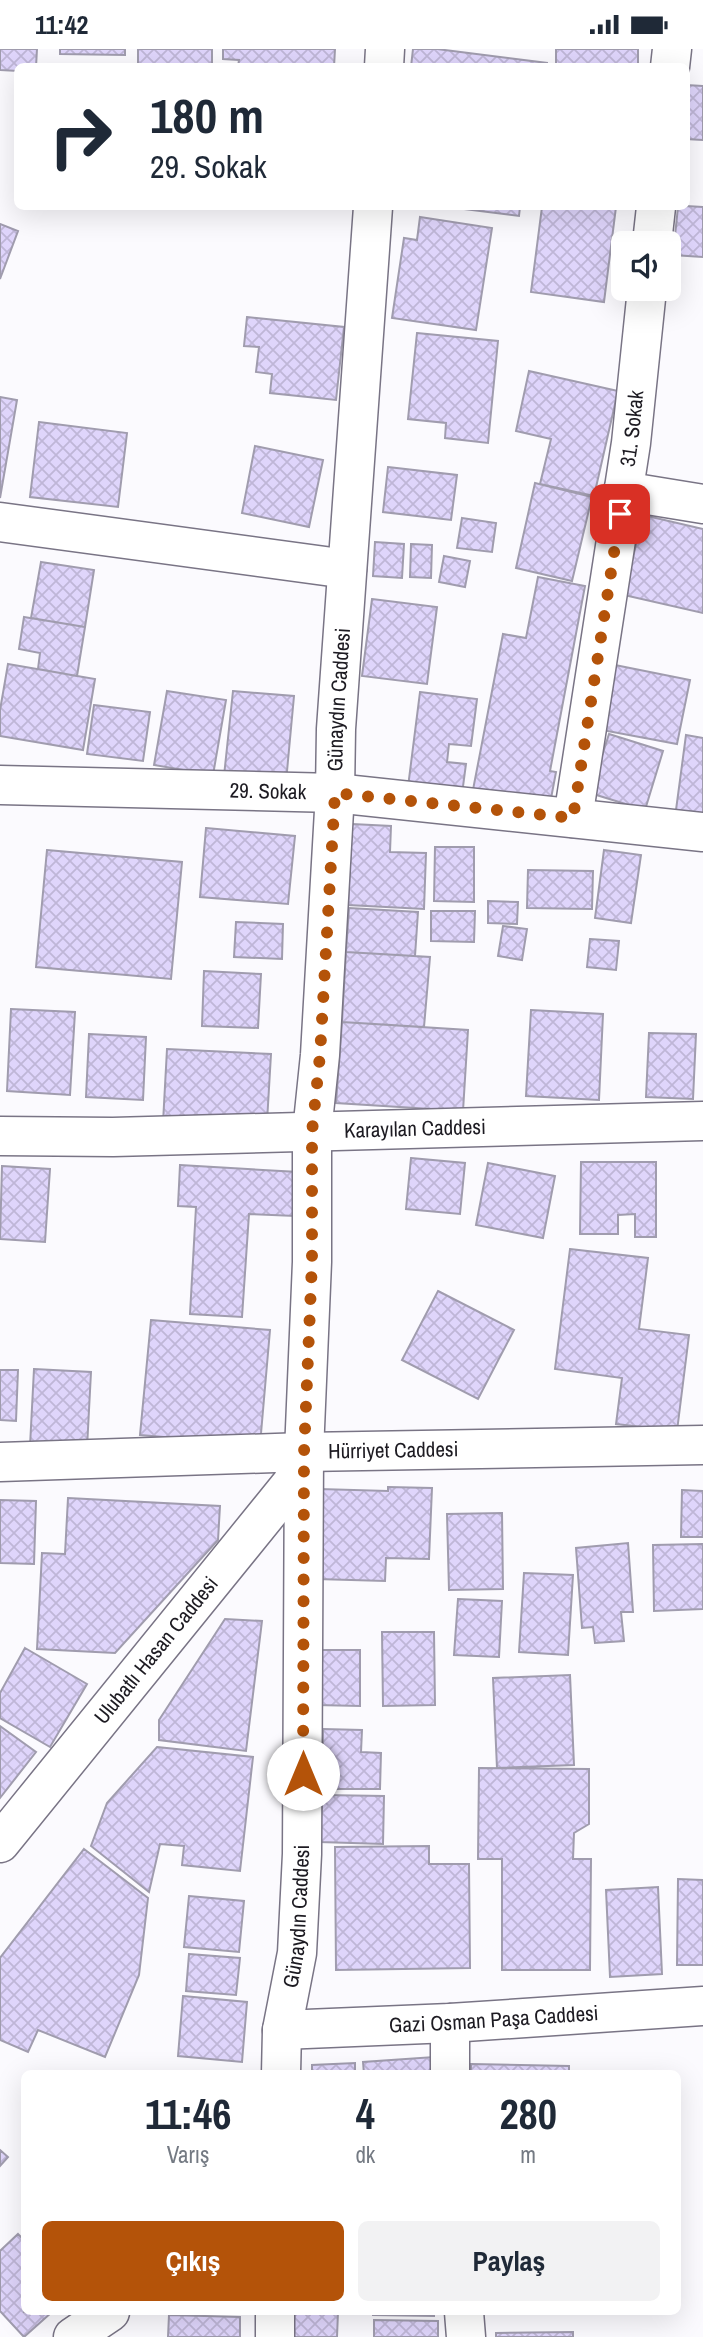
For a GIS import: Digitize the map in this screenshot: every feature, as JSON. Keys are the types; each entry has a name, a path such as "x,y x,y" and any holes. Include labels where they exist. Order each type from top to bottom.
{"street":[{"name":"Günaydın Caddesi","path":"281,2070 282,2030 296,1954 302,1854 304,1453 312,1262 312,1132 320,1055 335,793 335,729 373,210"},
{"path":"653,231 656,210"},
{"name":"31. Sokak","path":"573,818 631,443 646,301"},
{"path":"623,491 703,503"},
{"path":"0,522 347,569"},
{"name":"29. Sokak","path":"0,785 335,793 703,832"},
{"name":"Karayılan Caddesi","path":"0,1136 113,1137 703,1121"},
{"name":"Hürriyet Caddesi","path":"0,1462 703,1444"},
{"name":"Ulubatlı Hasan Caddesi","path":"0,1843 292,1483 304,1453"},
{"name":"Gazi Osman Paşa Caddesi","path":"282,2030 450,2023 703,2006"},
{"path":"450,2023 450,2070"},
{"path":"73,2337 106,2315"},
{"path":"275,2315 275,2337"},
{"path":"464,2315 466,2337"}],"building":[{"path":"0,49 37,49 36,63 14,63 14,71 0,70"},
{"path":"60,49 125,49 125,55 60,54"},
{"path":"138,49 212,49 212,63 138,63"},
{"path":"223,49 335,49 334,63 239,63 239,60 223,59"},
{"path":"413,49 437,49 547,63 411,63"},
{"path":"556,49 638,49 638,63 556,63"},
{"path":"690,85 703,86 703,140 690,139"},
{"path":"690,206 703,207 703,257 681,256 681,231 676,231 678,210 690,210"},
{"path":"472,210 520,210 519,216"},
{"path":"542,210 616,210 604,302 531,292"},
{"path":"420,217 492,228 476,330 392,318 404,238 417,240"},
{"path":"0,224 18,231 0,279"},
{"path":"247,317 344,327 336,400 270,393 272,374 256,372 259,347 244,346"},
{"path":"417,333 498,341 488,443 445,438 446,423 408,419"},
{"path":"529,371 618,391 594,496 540,484 551,439 516,431"},
{"path":"0,397 17,400 0,498"},
{"path":"39,422 127,433 118,507 30,497"},
{"path":"255,446 323,460 309,527 242,513"},
{"path":"388,467 457,475 451,520 383,512"},
{"path":"535,483 592,497 572,581 516,568"},
{"path":"643,515 703,529 703,613 624,595"},
{"path":"462,518 496,523 492,552 457,548"},
{"path":"375,542 404,544 402,578 373,576"},
{"path":"411,544 432,545 431,578 410,577"},
{"path":"444,556 470,561 465,587 439,582"},
{"path":"41,562 94,570 85,627 31,618"},
{"path":"538,577 585,586 550,771 556,772 549,809 472,795 503,634 526,638"},
{"path":"372,599 437,607 427,684 362,676"},
{"path":"24,617 85,627 77,676 38,669 40,653 19,649"},
{"path":"8,664 95,679 83,750 0,736 0,710"},
{"path":"615,665 690,680 677,744 602,730"},
{"path":"167,691 226,700 213,775 154,765"},
{"path":"233,691 294,696 286,782 224,776"},
{"path":"420,692 477,699 471,746 449,744 447,762 466,764 462,794 408,787"},
{"path":"94,705 150,712 143,761 87,754"},
{"path":"609,734 663,751 645,810 590,793"},
{"path":"686,735 703,738 703,814 676,810"},
{"path":"352,824 391,826 390,852 426,853 424,909 348,905"},
{"path":"206,828 295,836 288,904 200,897"},
{"path":"435,847 474,847 474,902 434,901"},
{"path":"47,850 182,862 171,979 36,967"},
{"path":"604,850 641,855 631,923 595,918"},
{"path":"528,870 593,871 592,909 527,908"},
{"path":"488,901 518,902 517,924 488,923"},
{"path":"349,908 418,912 415,956 346,952"},
{"path":"431,911 475,911 474,942 431,941"},
{"path":"236,922 283,924 282,959 234,957"},
{"path":"503,926 527,929 522,960 498,956"},
{"path":"590,939 619,941 616,970 587,967"},
{"path":"346,952 430,957 424,1027 342,1022"},
{"path":"204,971 261,974 258,1028 202,1026"},
{"path":"11,1009 75,1012 70,1095 7,1091"},
{"path":"531,1010 603,1014 599,1100 526,1096"},
{"path":"342,1022 468,1030 463,1111 336,1103"},
{"path":"649,1033 696,1034 693,1099 646,1097"},
{"path":"89,1034 146,1037 143,1100 86,1097"},
{"path":"167,1049 271,1054 267,1122 163,1123"},
{"path":"411,1158 465,1163 460,1214 406,1209"},
{"path":"581,1162 656,1162 656,1237 635,1237 635,1214 618,1215 618,1234 580,1234"},
{"path":"488,1163 555,1176 543,1238 476,1225"},
{"path":"180,1165 298,1172 295,1216 249,1214 242,1317 190,1314 196,1207 178,1206"},
{"path":"2,1166 50,1169 45,1242 0,1239"},
{"path":"570,1249 648,1258 639,1329 689,1335 677,1431 616,1424 622,1378 555,1369"},
{"path":"438,1291 514,1330 478,1399 402,1360"},
{"path":"151,1320 270,1330 260,1445 140,1435"},
{"path":"34,1369 91,1372 87,1448 30,1446"},
{"path":"0,1370 18,1370 16,1421 0,1420"},
{"path":"388,1487 432,1488 429,1559 386,1558 385,1581 317,1579 320,1489 388,1491"},
{"path":"682,1490 703,1491 703,1537 681,1537"},
{"path":"68,1498 220,1506 218,1540 115,1653 37,1649 42,1553 65,1554"},
{"path":"0,1500 36,1501 34,1564 0,1563"},
{"path":"502,1513 503,1589 449,1590 447,1514"},
{"path":"628,1543 633,1612 621,1612 624,1641 595,1643 593,1627 582,1628 576,1548"},
{"path":"703,1544 703,1609 654,1611 653,1545"},
{"path":"524,1573 573,1575 568,1655 519,1652"},
{"path":"458,1599 502,1601 499,1657 454,1655"},
{"path":"225,1619 262,1621 246,1751 159,1740 159,1720"},
{"path":"382,1632 434,1632 435,1705 383,1706"},
{"path":"25,1648 87,1684 50,1747 0,1718 0,1693"},
{"path":"317,1650 360,1650 360,1706 316,1705"},
{"path":"570,1675 574,1765 497,1768 493,1678"},
{"path":"0,1726 36,1752 0,1798"},
{"path":"323,1729 362,1730 361,1752 381,1753 380,1789 322,1789"},
{"path":"157,1747 253,1757 240,1871 182,1865 184,1846 160,1844 149,1892 91,1846 107,1803"},
{"path":"479,1768 589,1769 589,1824 574,1833 573,1859 591,1859 590,1970 502,1970 502,1859 478,1859"},
{"path":"322,1795 384,1796 383,1844 320,1842"},
{"path":"429,1846 429,1864 469,1864 470,1968 336,1970 335,1847"},
{"path":"84,1849 148,1898 139,1975 105,2057 38,2030 28,2052 0,2040 0,1958"},
{"path":"678,1879 703,1880 703,1965 677,1965"},
{"path":"658,1887 662,1974 610,1977 606,1890"},
{"path":"189,1896 244,1901 239,1952 184,1947"},
{"path":"189,1954 240,1958 236,1995 186,1991"},
{"path":"183,1996 247,2002 242,2062 178,2056"},
{"path":"434,2057 435,2070 364,2070 363,2062"},
{"path":"355,2063 355,2070 312,2070 312,2065"},
{"path":"471,2064 569,2066 569,2070 471,2070"},
{"path":"0,2150 8,2157 0,2166"},
{"path":"18,2234 21,2237 21,2315 49,2315 24,2337 0,2311 0,2251"},
{"path":"169,2315 240,2317 240,2337 168,2337"},
{"path":"294,2315 338,2315 337,2337 293,2337"},
{"path":"374,2320 438,2321 438,2337 374,2337"},
{"path":"573,2332 573,2337 496,2337 496,2333"}],"route":[{"path":"303,1774 304,1453 312,1262 312,1132 320,1055 335,793 573,818 620,514"}]}
